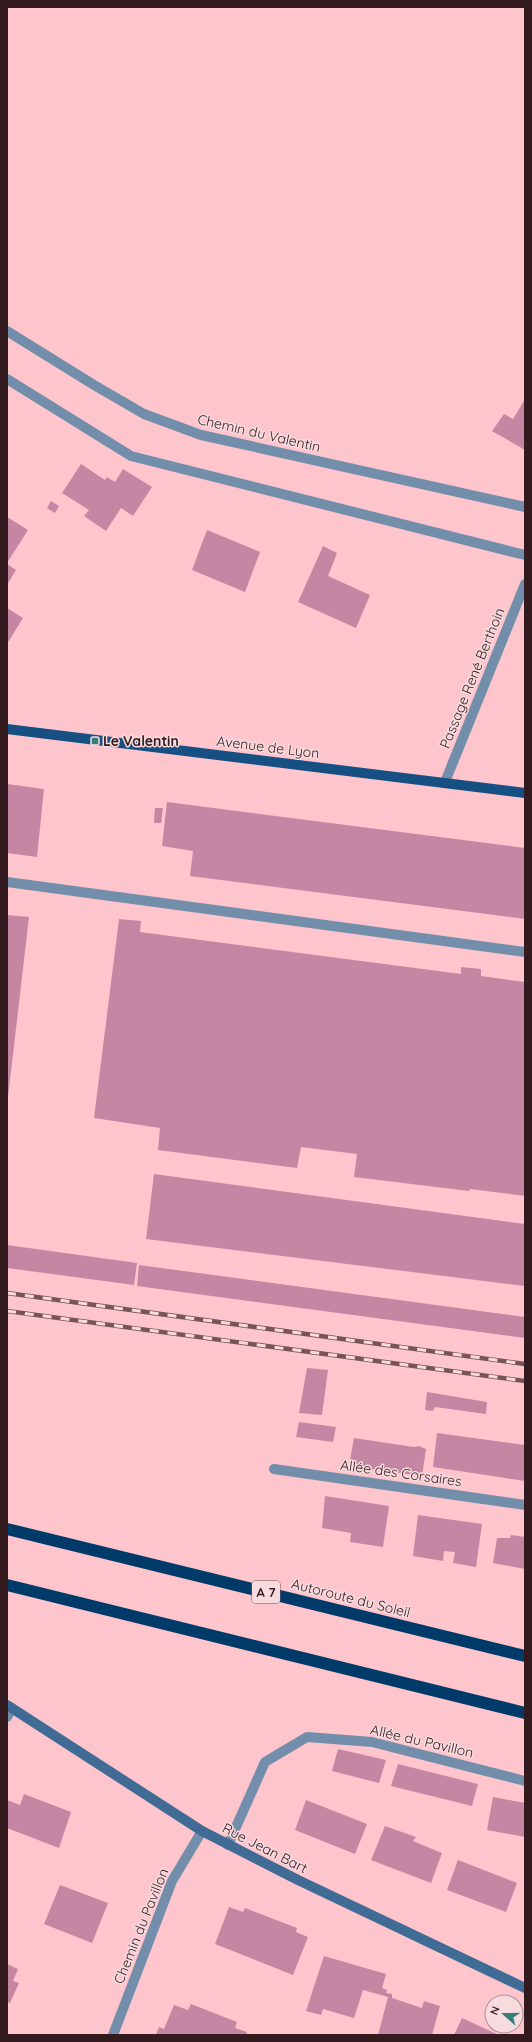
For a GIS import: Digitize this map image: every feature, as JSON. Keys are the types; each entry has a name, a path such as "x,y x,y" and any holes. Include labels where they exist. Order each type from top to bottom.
{"highway":[{"name":"Autoroute du Soleil","path":"7,1529 525,1656"},
{"path":"7,1585 525,1712"}],"main road":[{"name":"Avenue de Lyon","path":"7,730 525,792"}],"street":[{"name":"Chemin du Valentin","path":"7,331 144,414 201,435 525,507"},
{"path":"7,379 131,456 525,555"},
{"name":"Passage René Berthoin","path":"445,782 525,584"},
{"path":"7,882 525,952"},
{"name":"Allée des Corsaires","path":"274,1468 525,1505"},
{"path":"7,1717 9,1706"},
{"name":"Rue Jean Bart","path":"9,1706 202,1831 298,1880 525,1988"},
{"name":"Allée du Pavillon","path":"228,1845 265,1762 307,1737 372,1742 525,1781"},
{"name":"Chemin du Pavillon","path":"113,2035 172,1881 202,1831"}],"building":[{"path":"525,399 525,450 492,431 504,414 513,419"},
{"path":"81,464 105,480 107,477 115,482 123,469 152,487 133,516 121,508 106,531 84,516 89,510 62,493"},
{"path":"51,501 59,506 55,513 47,508"},
{"path":"7,517 28,530 7,563"},
{"path":"207,530 260,552 245,592 192,570"},
{"path":"323,546 337,553 328,576 370,595 356,628 298,602"},
{"path":"7,564 16,570 7,585"},
{"path":"7,608 23,618 7,644"},
{"path":"7,784 44,789 37,857 7,853"},
{"path":"167,802 525,848 525,919 190,876 193,851 162,846"},
{"path":"155,808 163,808 161,823 154,823"},
{"path":"7,915 29,917 8,1097 7,1096"},
{"path":"119,919 141,921 140,932 461,974 461,967 481,969 481,976 525,982 525,1196 470,1189 469,1191 354,1177 357,1154 301,1147 297,1168 158,1150 160,1128 94,1118"},
{"path":"154,1174 525,1224 525,1286 146,1239"},
{"path":"7,1245 137,1263 134,1285 7,1268"},
{"path":"139,1265 525,1317 525,1338 137,1286"},
{"path":"307,1368 328,1370 322,1415 299,1413"},
{"path":"427,1392 487,1402 486,1414 435,1407 433,1411 425,1410"},
{"path":"299,1422 336,1427 333,1442 296,1437"},
{"path":"437,1433 525,1445 525,1481 433,1467"},
{"path":"354,1438 414,1447 419,1446 426,1449 422,1476 349,1466"},
{"path":"325,1496 389,1506 383,1547 350,1542 351,1533 322,1528"},
{"path":"418,1515 482,1524 476,1567 453,1563 455,1552 444,1551 443,1561 413,1556"},
{"path":"511,1535 525,1537 525,1569 493,1563 497,1538 510,1538"},
{"path":"338,1749 386,1760 379,1783 332,1771"},
{"path":"398,1764 478,1784 472,1806 391,1786"},
{"path":"24,1794 71,1812 59,1848 7,1828 7,1800 20,1805"},
{"path":"493,1797 525,1803 525,1837 487,1830"},
{"path":"306,1800 367,1824 355,1854 295,1830"},
{"path":"385,1826 416,1837 413,1841 442,1853 431,1883 371,1860"},
{"path":"458,1860 517,1883 506,1912 447,1890"},
{"path":"60,1885 108,1903 92,1943 44,1924"},
{"path":"229,1907 243,1912 245,1908 297,1928 296,1932 308,1937 293,1975 215,1944"},
{"path":"324,1956 386,1974 382,1988 387,1990 386,1993 392,1994 392,1998 422,2008 424,2001 440,2006 432,2035 378,2035 388,1997 363,1990 354,2018 323,2009 321,2015 306,2011"},
{"path":"7,1964 18,1969 13,1981 19,1983 10,2003 7,2002"},
{"path":"191,2004 237,2022 235,2028 247,2032 246,2035 156,2035 159,2027 164,2029 174,2005 188,2010"},
{"path":"462,2018 484,2028 484,2034 499,2035 454,2035"}],"railway":[{"path":"7,1293 525,1364"},
{"path":"7,1311 525,1381"}],"place":[{"name":"Le Valentin","path":"95,741"}]}
